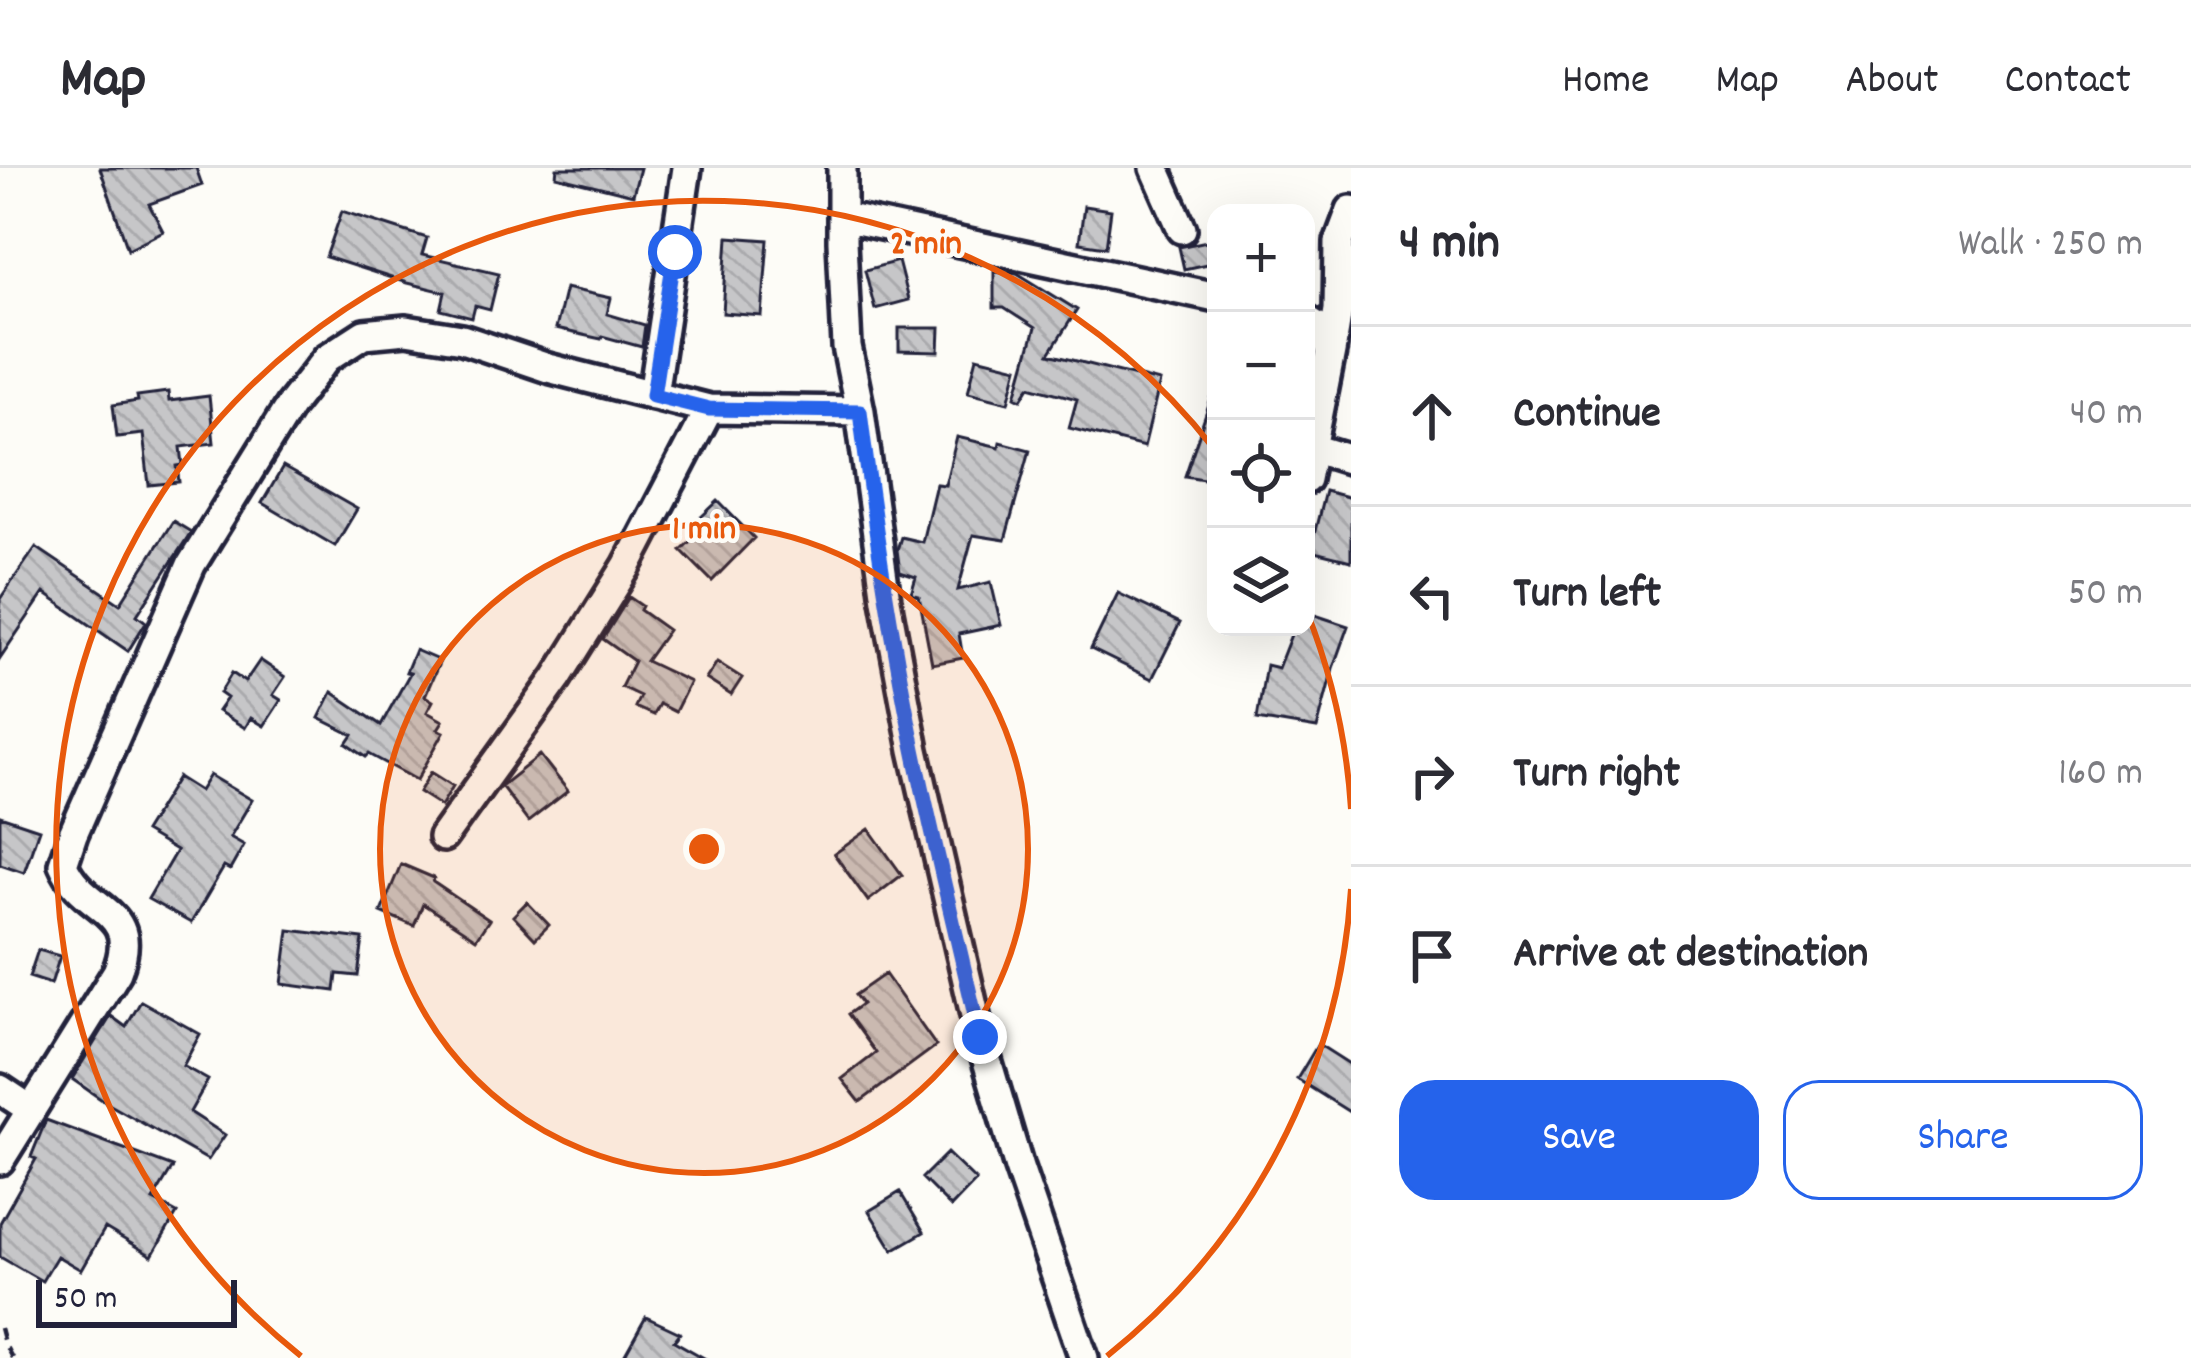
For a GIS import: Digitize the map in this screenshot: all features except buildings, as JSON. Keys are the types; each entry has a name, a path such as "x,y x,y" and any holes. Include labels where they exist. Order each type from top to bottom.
{"street":[{"path":"653,395 687,168"},
{"path":"842,168 847,347 914,750 980,1037 1084,1358"},
{"path":"1155,168 1182,229"},
{"path":"1315,432 1339,310 1339,242 1351,210"},
{"path":"842,217 1207,295"},
{"path":"1315,325 1323,330 1330,352"},
{"path":"0,1160 125,953 120,924 70,881 63,864 74,834 191,565 290,405 327,358 364,334 406,330 462,339 548,368 709,409 860,411"},
{"path":"443,837 557,678 627,566 709,409"},
{"path":"1315,449 1351,460"},
{"path":"0,1089 30,1108"}],"path":[{"path":"0,1328 12,1358"}],"route":[{"path":"675,252 653,395 709,409 860,411 886,600 914,750 980,1037"}]}
